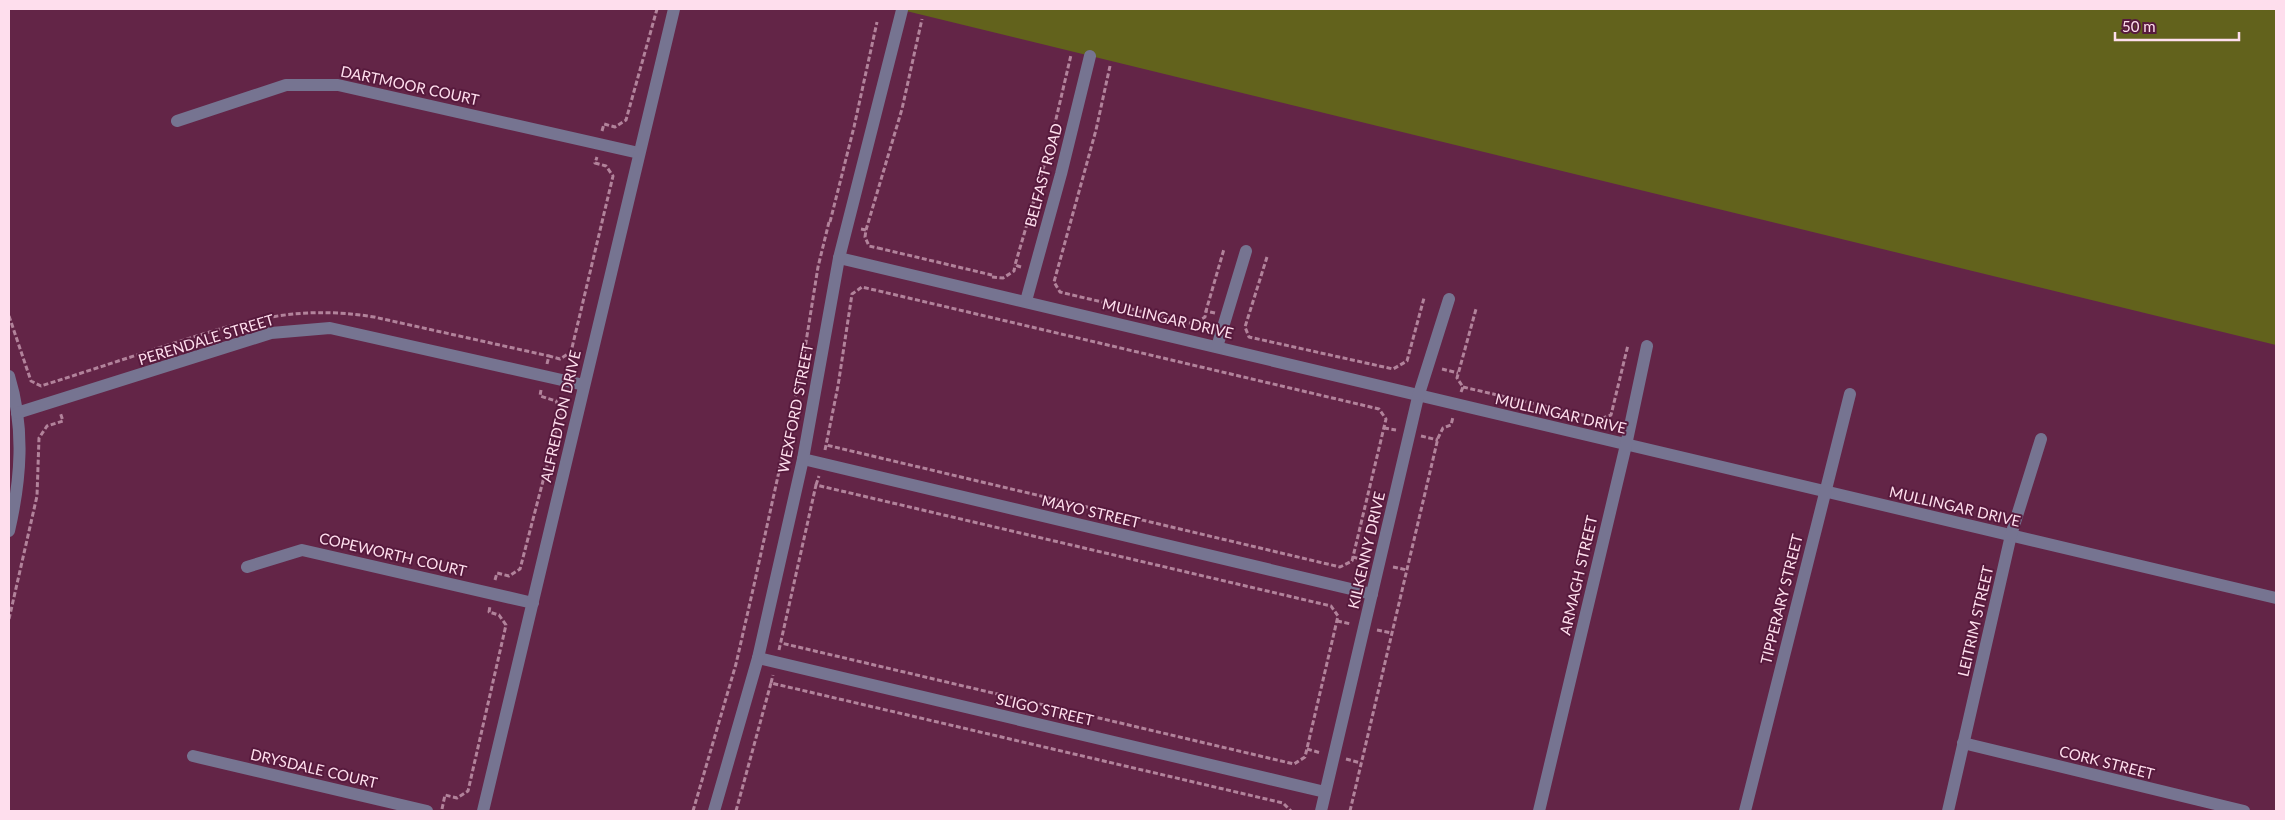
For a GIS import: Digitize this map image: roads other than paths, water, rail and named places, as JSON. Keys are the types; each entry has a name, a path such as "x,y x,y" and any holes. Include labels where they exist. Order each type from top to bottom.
{"street":[{"name":"ALFREDTON DRIVE","path":"668,9 669,28"},
{"name":"ALFREDTON DRIVE","path":"483,811 674,9"},
{"name":"WEXFORD STREET","path":"714,811 758,658 803,459 839,258 902,10"},
{"name":"BELFAST ROAD","path":"1026,301 1061,174 1090,56"},
{"name":"DARTMOOR COURT","path":"177,121 286,85 338,85 639,153"},
{"path":"1217,347 1246,251"},
{"name":"MULLINGAR DRIVE","path":"839,258 1026,301 1418,397 1823,493 2012,535 2276,598"},
{"name":"KILKENNY DRIVE","path":"1321,811 1418,397 1450,299"},
{"name":"PERENDALE STREET","path":"17,413 270,333 330,328 584,385"},
{"name":"ARMAGH STREET","path":"1539,811 1626,445 1647,346"},
{"path":"9,376 20,438 19,470 9,531"},
{"name":"TIPPERARY STREET","path":"1745,811 1823,493 1850,394"},
{"name":"LEITRIM STREET","path":"1948,811 2012,535 2041,439"},
{"name":"MAYO STREET","path":"803,459 1372,594"},
{"name":"COPEWORTH COURT","path":"247,566 302,550 533,603"},
{"name":"SLIGO STREET","path":"758,658 1326,792"},
{"name":"CORK STREET","path":"1963,743 2244,811"},
{"name":"DRYSDALE COURT","path":"194,756 427,811"}]}
